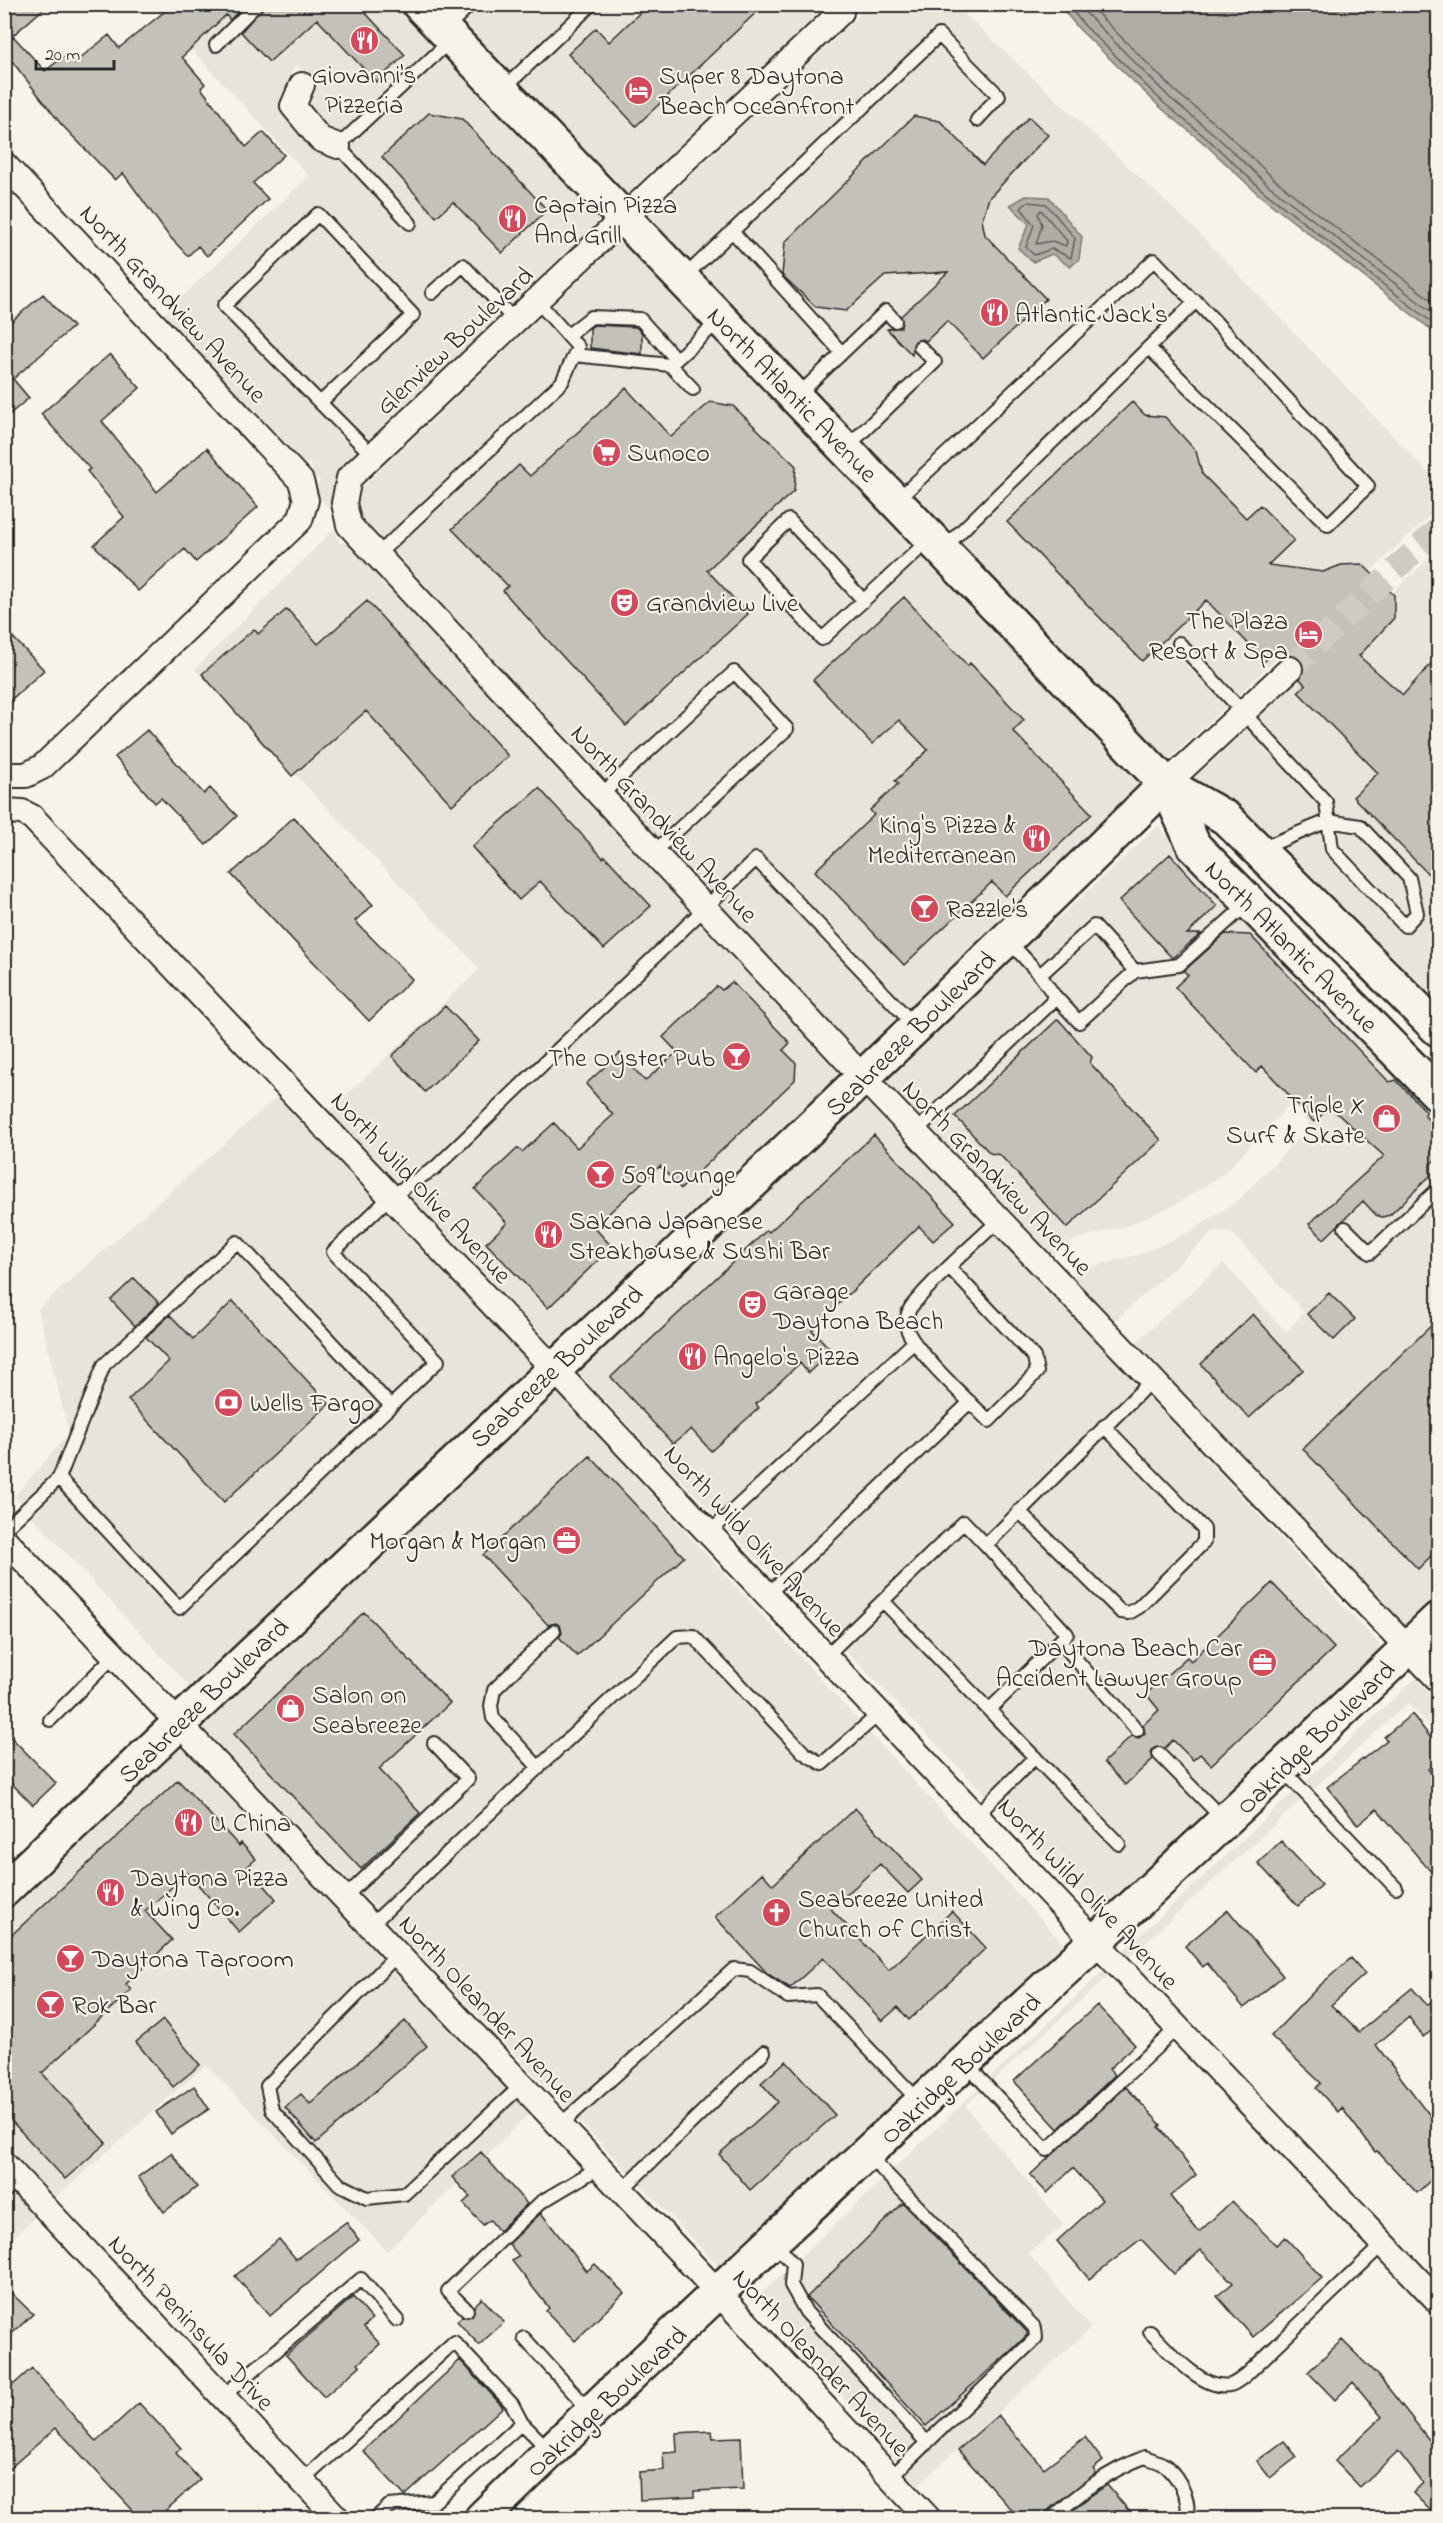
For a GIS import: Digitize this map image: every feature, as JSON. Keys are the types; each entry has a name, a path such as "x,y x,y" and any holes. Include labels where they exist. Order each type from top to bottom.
{"main road":[{"name":"North Atlantic Avenue","path":"419,4 1166,784 1226,818 1438,1029"},
{"name":"North Atlantic Avenue","path":"1166,784 1194,846 1438,1094"},
{"name":"Seabreeze Boulevard","path":"4,1890 178,1722 864,1079 1166,784"},
{"name":"Oakridge Boulevard","path":"482,2518 965,2063 1226,1822 1438,1619"}],"street":[{"name":"Glenview Boulevard","path":"349,525 344,503 349,478 841,12"},
{"path":"302,85 293,106 320,139 338,146"},
{"name":"North Grandview Avenue","path":"4,164 301,481 306,500 300,520 42,767 26,775 4,775"},
{"name":"North Grandview Avenue","path":"349,525 864,1079 1438,1679"},
{"name":"Seabreeze Boulevard","path":"1166,784 1290,669"},
{"name":"North Wild Olive Avenue","path":"4,811 22,812 32,817 976,1816 1438,2301"},
{"name":"North Oleander Avenue","path":"4,1539 622,2190 928,2518"},
{"name":"North Peninsula Drive","path":"9,2178 223,2396 337,2518"}],"lane":[{"path":"216,45 257,4"},
{"path":"410,223 338,146 448,35 471,4"},
{"path":"501,90 592,4"},
{"path":"682,278 939,35 999,96 977,120"},
{"path":"321,402 413,315 318,214 224,306 373,456"},
{"path":"732,231 843,353"},
{"path":"896,501 1154,260 1195,303 1196,301 1368,486 1328,525 1149,348"},
{"path":"432,293 464,265 515,321"},
{"path":"377,555 561,382 578,347 537,301"},
{"path":"864,601 789,520 748,558 822,639 864,601 988,504 1195,303"},
{"path":"796,398 886,311 895,321"},
{"path":"568,335 591,317 640,319 693,389"},
{"path":"574,355 673,362 721,319"},
{"path":"846,449 935,362 920,347"},
{"path":"1179,643 1326,802 1328,821 1332,849 1405,926 1417,913 1409,878 1360,826 1328,821 1258,850"},
{"path":"600,795 734,672 787,729 654,852"},
{"path":"58,1478 179,1608 438,1360 333,1252 391,1196 435,1168 756,859 916,1028"},
{"path":"1007,939 1078,1022 1135,971 1179,965 1249,902"},
{"path":"1040,975 1094,926 1135,971"},
{"path":"915,1132 1045,1009 1054,996"},
{"path":"1345,1228 1370,1254 1438,1189"},
{"path":"950,1268 1034,1358 1038,1366 1037,1372 989,1421 913,1343 906,1326 909,1310 950,1268 999,1220"},
{"path":"4,1530 58,1478 104,1365 237,1242 391,1406"},
{"path":"709,1533 913,1343"},
{"path":"986,1545 1152,1380"},
{"path":"768,1594 970,1402"},
{"path":"1019,1511 1121,1612 1129,1613 1139,1607 1204,1542 1204,1529 1104,1426"},
{"path":"826,1656 964,1522 1067,1634 989,1710"},
{"path":"883,1601 1119,1844"},
{"path":"539,1768 493,1718 491,1706 494,1690 554,1631"},
{"path":"371,1925 677,1638 693,1636 804,1753 822,1764 880,1713"},
{"path":"1060,1641 1137,1730"},
{"path":"50,1720 115,1655"},
{"path":"345,1897 468,1779 434,1743"},
{"path":"1159,1754 1226,1822"},
{"path":"976,1816 1035,1757"},
{"path":"1282,1769 1396,1888"},
{"path":"398,1954 267,2086 272,2110 339,2184 367,2198 404,2194 522,2085"},
{"path":"560,2125 734,1969 750,1971 788,1997 817,1995 922,2104"},
{"path":"965,2063 1047,2150 1178,2028"},
{"path":"622,2190 764,2052"},
{"path":"867,2155 1035,2328 1036,2338 890,2478"},
{"path":"467,2310 448,2291 541,2202 600,2167"},
{"path":"774,2242 793,2264 791,2285 806,2312 927,2443"},
{"path":"1150,2332 1190,2371 1212,2384 1230,2385 1246,2375 1384,2243"},
{"path":"223,2396 361,2279 397,2320"},
{"path":"524,2338 591,2413"},
{"path":"302,2481 454,2342 512,2404 522,2423 551,2451"},
{"path":"376,2518 389,2506 434,2502 522,2423"},
{"path":"1052,2518 1080,2493 1115,2469 1145,2457 1166,2465 1182,2488 1186,2518"}],"shaded area":[{"path":"150,5 400,5 604,216 340,467 331,498 332,512 319,497 316,486 320,481 313,474 310,463 305,464 164,314 309,176","holes":["295,65 320,79 309,105 327,126 354,137 348,165 310,149 283,116 280,99"]},
{"path":"437,5 827,5 623,198"},
{"path":"852,5 955,5 1194,228 1438,483 1438,508 1165,763 644,219 860,15"},
{"path":"624,238 1146,783 864,1058 362,518 358,504 362,487"},
{"path":"334,529 340,543 346,541 844,1077 553,1347 329,1111 480,969 195,669"},
{"path":"1438,550 1438,1009 1191,781"},
{"path":"1158,826 1438,1114 1438,1599 1408,1628 1135,1343 1223,1263 1286,1332 1304,1312 1232,1233 1214,1231 1115,1321 1072,1277 1087,1268 1137,1255 1188,1233 1239,1200 1310,1126 1291,1103 1223,1174 1175,1205 1126,1226 1077,1239 1051,1255 884,1080"},
{"path":"278,1096 534,1366 192,1689 14,1497 69,1433 38,1309"},
{"path":"864,1099 1039,1282 1045,1293 1048,1291 1115,1361 1383,1648 1099,1913 574,1369"},
{"path":"554,1388 1065,1946 721,2269 199,1724"},
{"path":"1416,1678 1438,1702 1438,1734 1408,1703 1129,1957 1123,1951"},
{"path":"179,1743 530,2113 387,2251 206,2065 55,2198 5,2144 5,1910"},
{"path":"1103,1971 1108,1976 965,2106 1064,2225 1028,2253 1091,2328 917,2486 759,2296"},
{"path":"4,2184 35,2217 5,2245 4,2245"}],"water":[{"path":"1059,5 1438,5 1438,335 1258,194 1206,145 1161,108 1080,30"},
{"path":"1026,196 1049,197 1082,237 1079,259 1070,267 1052,254 1033,262 1018,248 1029,224 1010,205"}],"building":[{"path":"4,4 49,4 4,43"},
{"path":"174,4 245,4 230,20 226,15 182,57 205,84 201,88 246,147 263,132 284,155 253,183 268,199 207,256 198,246 188,256 168,235 123,173 115,180 61,124 4,51 4,45 14,37 45,71 67,54 74,63 109,35 119,48"},
{"path":"265,4 357,4 405,55 376,82 317,19 269,62 241,32"},
{"name":"Super 8 Daytona Beach Oceanfront","path":"649,4 765,4 636,126 568,54 596,28 609,42"},
{"path":"429,113 462,119 547,210 502,253 453,202 436,217 382,157"},
{"path":"914,116 940,121 983,165 1029,117 1048,135 989,198 982,220 985,235 1046,299 983,358 947,321 926,341 922,339 915,341 912,355 887,329 901,327 901,316 948,272 885,276 846,311 816,307 782,275 785,242"},
{"path":"43,294 73,327 13,379 29,398 4,419 4,328"},
{"path":"594,325 636,327 642,333 642,354 590,348 590,328"},
{"path":"110,354 140,388 102,421 157,492 207,448 258,507 196,562 185,549 138,591 94,545 124,517 87,471 90,469 41,414"},
{"path":"626,388 671,437 710,402 733,406 796,466 794,491 707,570 748,614 626,726 503,591 508,586 452,529 519,465 530,476"},
{"name":"The Plaza Resort & Spa","path":"1132,402 1145,415 1165,417 1196,451 1202,474 1246,518 1260,505 1294,540 1268,565 1323,572 1341,565 1362,564 1394,595 1394,618 1359,656 1403,695 1438,656 1438,884 1353,797 1378,773 1298,692 1305,685 1300,679 1304,666 1300,659 1287,655 1280,659 1274,652 1265,661 1206,600 1142,661 1007,522"},
{"path":"904,597 968,666 970,663 1024,720 1013,731 1092,814 1005,896 992,882 904,965 815,871 874,815 870,810 898,784 895,781 928,750 899,720 872,744 813,680"},
{"path":"367,601 508,756 452,805 366,711 292,776 202,674 254,629 258,634 287,609 318,644"},
{"path":"4,628 44,670 4,706"},
{"path":"147,730 204,794 210,788 237,816 206,845 161,798 155,803 115,757"},
{"path":"539,788 651,906 604,949 540,881 519,900 472,847"},
{"path":"294,817 373,905 355,921 412,979 369,1021 231,874"},
{"path":"1170,854 1217,906 1187,934 1201,934 1172,958 1119,901"},
{"path":"1225,934 1250,935 1389,1082 1396,1080 1426,1111 1425,1116 1438,1129 1438,1158 1430,1164 1430,1176 1390,1215 1382,1217 1376,1215 1363,1201 1324,1239 1309,1224 1384,1156 1330,1107 1314,1122 1262,1066 1256,1073 1175,987 1188,975 1184,971"},
{"path":"732,982 790,1043 783,1050 796,1063 795,1080 681,1189 660,1166 594,1227 612,1247 548,1308 486,1243 507,1223 475,1189 518,1148 522,1152 554,1123 577,1148 613,1115 586,1084 620,1053 645,1081 677,1052 663,1037 717,986 722,990"},
{"path":"445,1006 479,1041 425,1092 392,1056"},
{"path":"1058,1019 1092,1057 1090,1063 1161,1140 1067,1228 1000,1155 990,1153 955,1116"},
{"path":"874,1135 955,1222 933,1241 919,1226 812,1330 832,1351 808,1373 800,1363 756,1404 759,1408 711,1451 691,1429 673,1444 611,1377 767,1230 769,1232"},
{"path":"134,1278 159,1303 135,1326 111,1300"},
{"path":"1329,1293 1355,1319 1334,1340 1307,1314"},
{"name":"Wells Fargo","path":"233,1301 329,1404 224,1502 128,1400 169,1361 146,1337 170,1315 193,1339"},
{"path":"1253,1314 1303,1370 1249,1418 1201,1364"},
{"path":"1438,1319 1438,1549 1418,1569 1303,1449"},
{"path":"590,1456 684,1557 577,1656 559,1637 562,1633 560,1626 556,1623 548,1625 483,1555"},
{"path":"1272,1583 1334,1648 1211,1765 1200,1754 1193,1760 1173,1740 1165,1748 1154,1748 1151,1752 1153,1759 1125,1785 1104,1762 1131,1736 1139,1738 1145,1733 1143,1725 1159,1710 1146,1694 1187,1657 1191,1661"},
{"path":"364,1612 450,1703 379,1769 420,1813 361,1869 234,1734"},
{"path":"1412,1714 1438,1747 1438,1760 1428,1769 1438,1782 1438,1880 1377,1809 1358,1825 1327,1787 1387,1740 1384,1737"},
{"path":"4,1730 56,1783 33,1805 4,1776"},
{"path":"178,1780 239,1846 241,1843 256,1859 248,1866 276,1899 239,1932 188,1873 145,1911 172,1940 126,1984 131,1990 42,2073 106,2143 65,2179 4,2113 4,1942"},
{"name":"Seabreeze United Church of Christ","path":"855,1808 922,1880 908,1893 880,1864 831,1909 889,1970 952,1911 986,1948 909,2020 898,2007 882,2021 823,1958 790,1988 768,1974 715,1917 762,1873 773,1885"},
{"path":"1281,1841 1322,1885 1298,1906 1258,1863"},
{"path":"1228,1910 1283,1976 1244,2008 1207,1963 1203,1967 1185,1946"},
{"path":"1351,1958 1365,1974 1331,2005 1359,2032 1412,1988 1427,2005 1438,1997 1438,2026 1423,2037 1409,2017 1376,2045 1438,2126 1438,2173 1417,2193 1377,2151 1375,2152 1342,2108 1338,2112 1316,2088 1321,2083 1271,2036 1318,1987"},
{"path":"1097,2005 1135,2045 1109,2069 1115,2075 1058,2129 1014,2081"},
{"path":"163,2020 200,2065 173,2087 136,2042"},
{"path":"405,2021 427,2046 316,2143 285,2107 301,2094 310,2104"},
{"path":"786,2061 835,2115 750,2190 719,2154 778,2102 761,2083"},
{"path":"194,2086 209,2109 171,2134 156,2112"},
{"path":"1126,2087 1161,2125 1159,2127 1196,2175 1170,2196 1199,2232 1232,2201 1276,2245 1285,2237 1322,2278 1253,2337 1217,2296 1233,2283 1201,2250 1174,2274 1141,2239 1089,2279 1057,2241 1102,2200 1073,2168 1047,2193 1030,2175"},
{"path":"481,2152 527,2204 499,2231 490,2220 483,2225 463,2203 470,2197 452,2177"},
{"path":"171,2153 197,2187 164,2212 138,2177"},
{"path":"903,2203 1027,2332 1027,2335 1015,2347 926,2426 807,2297"},
{"path":"541,2213 587,2271 595,2264 624,2293 575,2341 546,2311 549,2308 512,2261 519,2256 509,2244"},
{"path":"346,2222 359,2240 270,2316 235,2276 279,2239 296,2259"},
{"path":"4,2286 33,2314 4,2341"},
{"path":"353,2297 372,2319 364,2327 380,2344 358,2364 360,2366 324,2397 286,2355"},
{"path":"482,2298 504,2322 479,2345 457,2321 462,2316 472,2316 474,2306"},
{"path":"1342,2340 1381,2379 1438,2451 1438,2518 1413,2493 1423,2483 1398,2451 1360,2487 1335,2461 1382,2417 1353,2382 1335,2400 1308,2372"},
{"path":"460,2360 503,2407 405,2496 363,2451"},
{"path":"32,2368 96,2442 139,2403 181,2448 176,2453 200,2480 157,2518 140,2518 56,2428 4,2473 4,2393"},
{"path":"998,2415 1044,2468 1085,2437 1103,2461 1093,2469 1096,2473 1046,2512 1044,2518 1019,2518 958,2450"},
{"path":"712,2431 713,2438 741,2437 743,2489 694,2491 694,2497 640,2500 639,2472 664,2470 663,2453 677,2452 676,2433"},
{"path":"1284,2441 1297,2457 1270,2478 1257,2461"},
{"path":"1107,2485 1135,2518 1064,2518 1089,2497"}],"tunnel":[{"path":"1290,669 1438,529"}],"place":[{"name":"Giovanni's Pizzeria","path":"364,40"},
{"name":"Super 8 Daytona Beach Oceanfront","path":"638,90"},
{"name":"Captain Pizza And Grill","path":"513,219"},
{"name":"Atlantic Jack's","path":"994,313"},
{"name":"Sunoco","path":"606,452"},
{"name":"Grandview Live","path":"625,602"},
{"name":"The Plaza Resort & Spa","path":"1309,635"},
{"name":"King's Pizza & Mediterranean","path":"1037,839"},
{"name":"Razzle's","path":"925,908"},
{"name":"The Oyster Pub","path":"736,1057"},
{"name":"Triple X Surf & Skate","path":"1386,1119"},
{"name":"509 Lounge","path":"600,1174"},
{"name":"Sakana Japanese Steakhouse & Sushi Bar","path":"548,1235"},
{"name":"Garage Daytona Beach","path":"752,1305"},
{"name":"Angelo's Pizza","path":"692,1356"},
{"name":"Wells Fargo","path":"229,1402"},
{"name":"Morgan & Morgan","path":"567,1540"},
{"name":"Daytona Beach Car Accident Lawyer Group","path":"1263,1662"},
{"name":"Salon on Seabreeze","path":"291,1709"},
{"name":"U China","path":"189,1822"},
{"name":"Daytona Pizza & Wing Co.","path":"110,1892"},
{"name":"Seabreeze United Church of Christ","path":"777,1913"},
{"name":"Daytona Taproom","path":"71,1958"},
{"name":"Rok Bar","path":"51,2004"}]}
